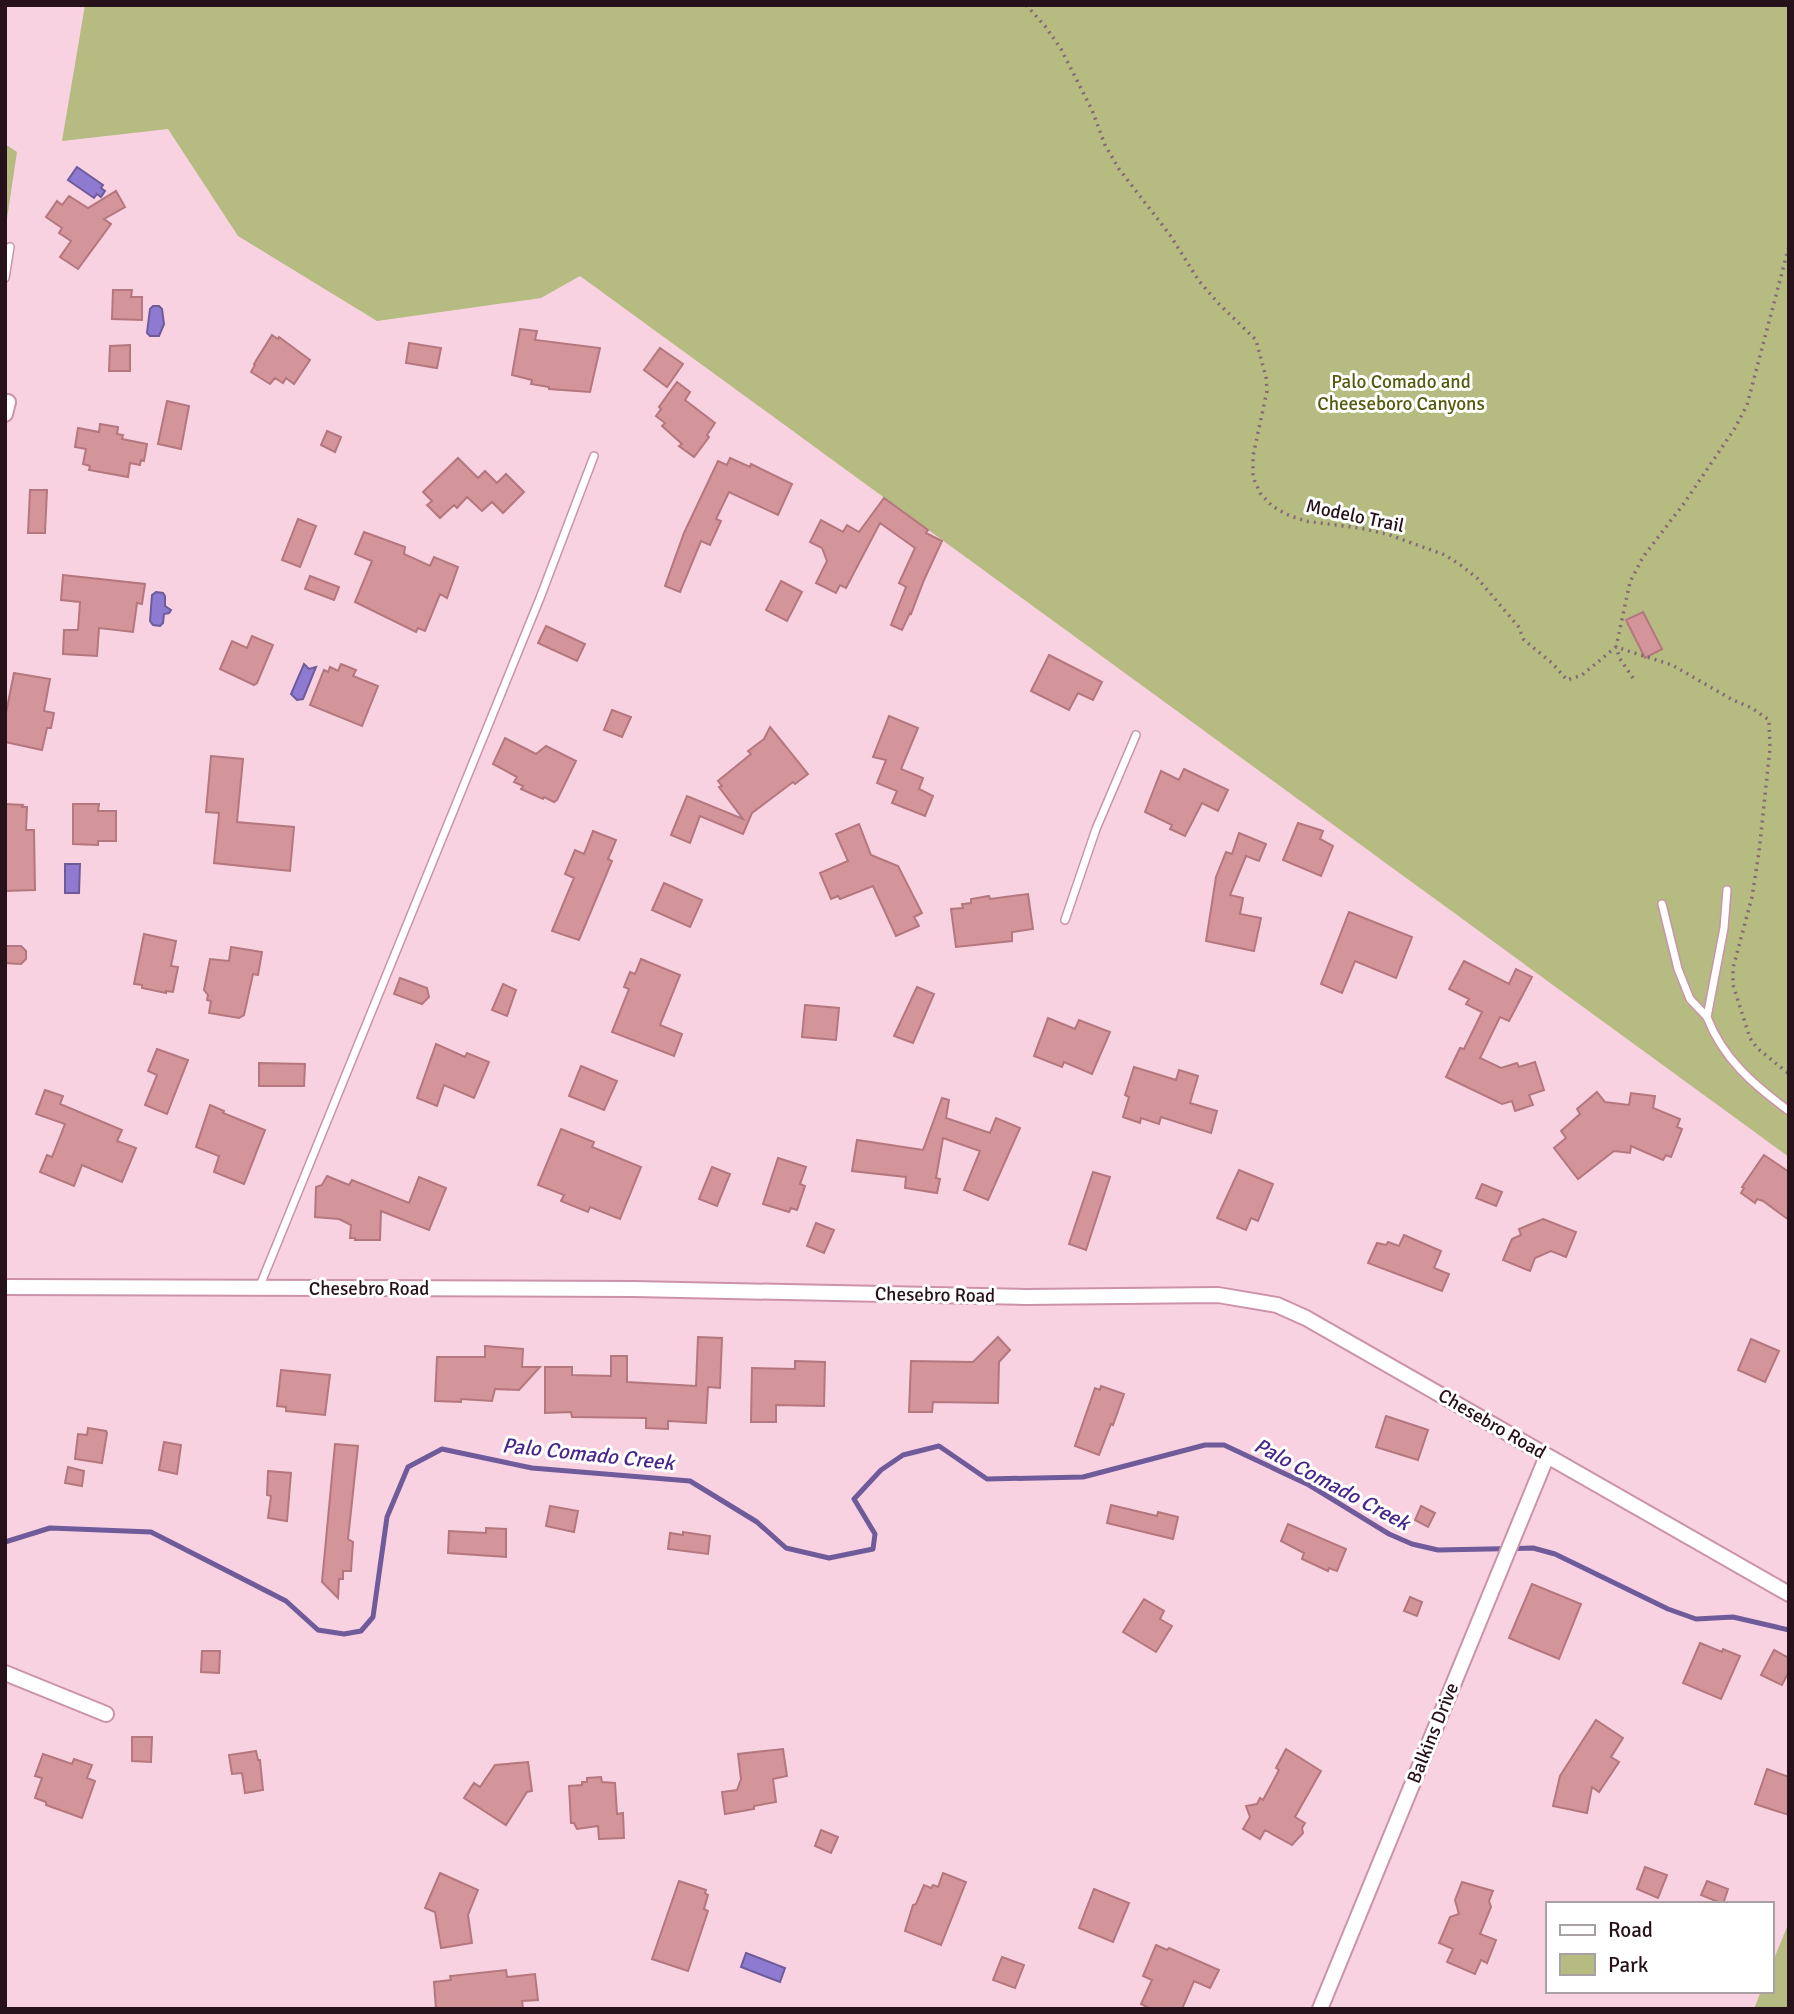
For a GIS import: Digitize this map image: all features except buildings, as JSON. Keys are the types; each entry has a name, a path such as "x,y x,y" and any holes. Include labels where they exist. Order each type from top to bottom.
{"street":[{"name":"Chesebro Road","path":"5,1287 634,1289 1025,1297 1218,1295 1242,1298 1277,1306 1306,1318 1789,1594"},
{"name":"Balkins Drive","path":"1320,2009 1547,1456"},
{"path":"5,1673 106,1714"}],"lane":[{"path":"5,278 10,247"},
{"path":"259,1289 540,598 594,456"},
{"path":"1065,920 1096,829 1136,735"},
{"path":"1707,1017 1724,928 1727,890"},
{"path":"1662,904 1678,969 1690,999 1707,1017 1714,1036 1754,1086 1789,1111"}],"path":[{"name":"Modelo Trail","path":"1026,5 1061,49 1093,110 1105,145 1119,169 1170,235 1199,281 1255,340 1267,391 1253,456 1253,477 1260,493 1286,514 1305,521 1387,534 1453,561 1478,579 1518,626 1524,640 1552,663 1567,680 1582,675 1616,647"},
{"path":"1633,678 1620,659 1616,647 1630,582 1643,556 1685,502 1735,428 1746,405 1789,246"},
{"path":"1616,647 1672,665 1769,720 1770,748 1759,852 1752,897 1733,968 1733,985 1750,1038 1757,1048 1789,1074"}],"green space":[{"name":"Palo Comado and Cheeseboro Canyons","path":"85,5 1789,5 1789,1157 580,276 541,298 377,321 238,236 168,129 62,141"},
{"path":"5,144 17,152 5,232"},
{"path":"1789,1922 1789,2009 1754,2009 1760,1993 1773,1993 1773,1961"}],"shaded area":[{"path":"77,167 103,185 101,188 105,191 101,197 97,194 94,198 68,180"},
{"path":"153,306 162,309 164,324 159,336 150,336 147,333 150,309"},
{"path":"156,592 163,593 165,606 171,610 164,614 160,626 153,625 150,621 152,595"},
{"path":"304,664 309,669 316,667 303,699 297,700 291,694"},
{"path":"65,864 80,864 79,893 65,893"},
{"path":"746,1953 785,1968 780,1982 741,1967"}],"waterway":[{"name":"Palo Comado Creek","path":"5,1542 50,1528 151,1532 286,1601 318,1630 344,1634 361,1631 373,1617 387,1517 408,1467 442,1449 532,1468 690,1481 757,1522 786,1548 829,1558 873,1549 875,1534 854,1499 881,1470 903,1455 939,1446 987,1479 1083,1477 1205,1445 1224,1445 1309,1485 1389,1534 1412,1544 1438,1550 1533,1548 1555,1554 1668,1609 1696,1619 1733,1617 1789,1630"}]}
